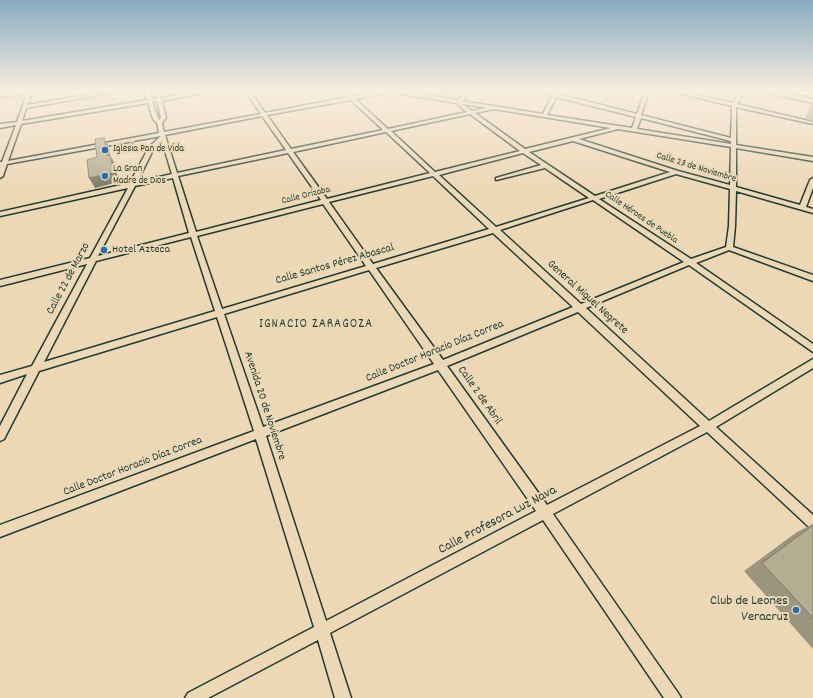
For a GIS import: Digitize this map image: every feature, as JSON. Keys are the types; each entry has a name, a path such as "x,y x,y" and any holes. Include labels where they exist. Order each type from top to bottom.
{"street":[{"path":"0,126 15,124"},
{"path":"0,176 2,164 18,124"},
{"name":"Avenida 20 de Noviembre","path":"158,124 260,434 343,698"},
{"name":"Avenida 20 de Noviembre","path":"161,131 163,124"},
{"path":"2,164 161,131 208,124"},
{"name":"Calle 2 de Abril","path":"269,124 326,201 673,698"},
{"name":"General Miguel Negrete","path":"379,124 710,426 813,523"},
{"path":"0,214 176,175 422,124"},
{"name":"Calle Héroes de Puebla","path":"486,124 525,152 690,262 813,349"},
{"path":"590,124 634,131 734,143"},
{"path":"634,131 636,124"},
{"path":"665,124 734,143 813,160"},
{"path":"734,124 734,189 729,248 813,278"},
{"name":"Calle Orizaba","path":"0,283 617,128"},
{"name":"Calle 22 de Marzo","path":"0,436 161,131"},
{"name":"Calle 23 de Noviembre","path":"574,139 676,172 813,211"},
{"path":"498,179 546,166"},
{"name":"Calle Santos Pérez Abascal","path":"0,379 494,230 676,172"},
{"path":"802,208 813,180"},
{"name":"Calle Doctor Horacio Díaz Correa","path":"0,531 441,365 690,262 729,248"},
{"name":"Calle Profesora Luz Nava","path":"193,698 710,426 813,363"}],"building":[{"path":"104,138 107,156 110,155 114,173 89,178 87,160 97,157 95,139"},
{"path":"813,525 813,618 762,563"}],"place":[{"name":"Iglesia Pan de Vida","path":"105,150"},
{"name":"La Gran Madre de Dios","path":"105,176"},
{"name":"Hotel Azteca","path":"104,250"},
{"name":"Club de Leones Veracruz","path":"796,610"}],"district":[{"name":"IGNACIO ZARAGOZA","path":"316,325"}]}
